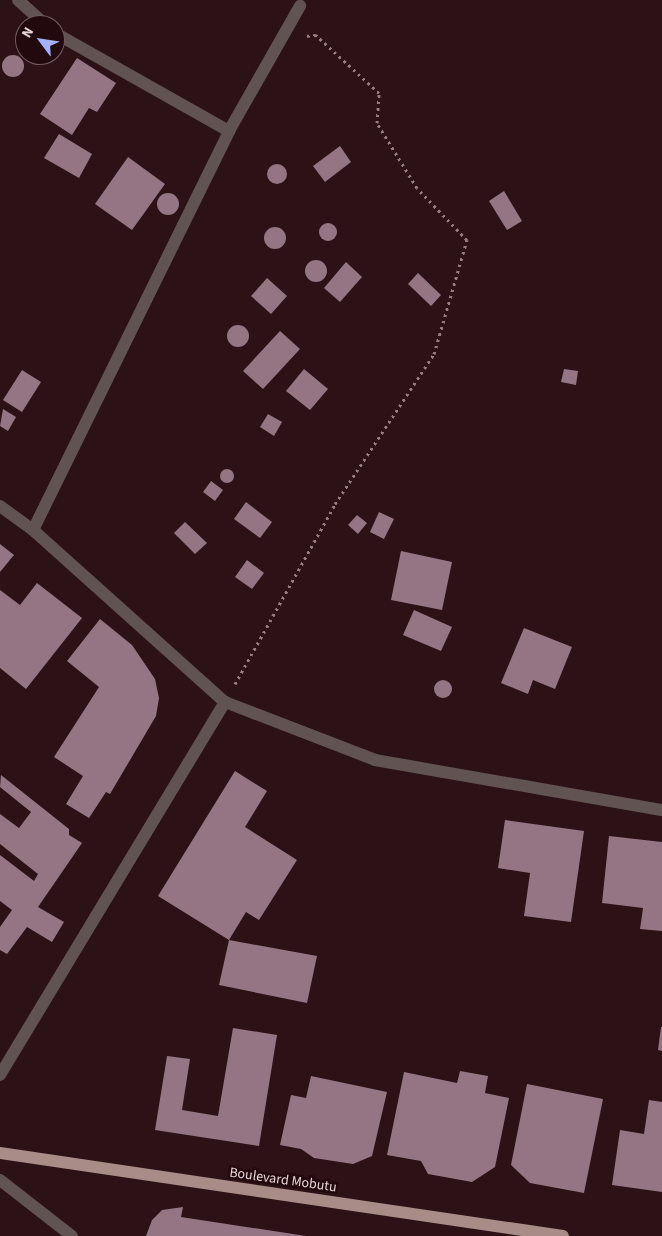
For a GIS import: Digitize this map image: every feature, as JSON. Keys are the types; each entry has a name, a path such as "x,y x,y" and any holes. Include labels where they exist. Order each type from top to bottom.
{"main road":[{"name":"Boulevard Mobutu","path":"0,1153 562,1236"}],"street":[{"path":"18,0 35,15"},
{"path":"32,530 229,131 300,6"},
{"path":"65,39 229,131"},
{"path":"0,506 32,530 225,702 376,760 662,810"},
{"path":"0,1075 225,702"},
{"path":"0,1180 72,1236"}],"path":[{"path":"225,702 335,504 434,354 467,240 417,188 377,123 379,93 316,35 281,38"}],"building":[{"path":"13,55 15,56 15,65 24,65 21,74 13,77 5,74 2,66 5,58"},
{"path":"77,58 116,83 97,112 89,108 72,135 40,114"},
{"path":"59,134 92,154 79,178 44,158"},
{"path":"340,146 351,162 325,182 313,166"},
{"path":"128,157 165,184 132,230 95,204"},
{"path":"273,164 281,164 287,170 287,178 281,184 273,184 267,178 267,170"},
{"path":"504,191 522,221 507,230 489,201"},
{"path":"168,193 176,196 179,204 176,212 168,215 160,212 157,204 160,196"},
{"path":"324,223 332,223 337,228 335,239 324,241 319,236 319,228"},
{"path":"275,227 283,230 286,238 283,246 275,249 267,246 264,238 267,230"},
{"path":"316,260 324,263 327,271 324,279 316,282 308,279 305,271 308,263"},
{"path":"346,262 362,277 340,302 324,288"},
{"path":"418,273 441,295 431,306 408,284"},
{"path":"267,278 287,296 271,314 251,296"},
{"path":"238,325 246,328 249,336 246,344 238,347 230,344 227,336 230,328"},
{"path":"280,331 300,349 263,389 243,371"},
{"path":"304,369 328,389 310,410 286,391"},
{"path":"564,369 578,371 576,385 561,382"},
{"path":"22,370 41,382 22,412 3,400"},
{"path":"3,409 16,417 8,431 0,426"},
{"path":"268,414 282,422 274,436 260,427"},
{"path":"224,469 230,469 234,476 230,483 224,483 220,479 220,473"},
{"path":"211,481 223,490 215,501 203,492"},
{"path":"246,502 272,522 260,538 234,519"},
{"path":"379,512 394,519 384,539 370,532"},
{"path":"357,515 367,523 358,534 348,525"},
{"path":"185,522 207,543 195,554 174,533"},
{"path":"0,544 14,555 0,572"},
{"path":"401,551 452,562 442,610 391,600"},
{"path":"247,560 264,573 252,589 235,577"},
{"path":"37,583 82,618 26,689 0,668 0,590 20,605"},
{"path":"414,610 452,627 441,651 403,635"},
{"path":"100,619 132,645 155,679 159,698 156,716 110,794 106,792 89,818 66,804 83,776 54,757 99,687 67,661"},
{"path":"524,628 572,647 555,689 533,680 528,694 501,683"},
{"path":"443,680 449,683 452,689 449,695 443,698 437,695 434,689 437,683"},
{"path":"235,771 267,791 245,827 297,860 259,920 246,912 229,940 158,896"},
{"path":"1,775 69,829 69,835 82,843 38,907 64,922 52,942 27,927 7,954 0,950 0,927 12,910 0,901 0,855 34,881 38,874 0,844 0,814 19,828 31,812 0,787"},
{"path":"505,820 584,831 571,922 524,916 530,873 498,868"},
{"path":"609,836 662,842 662,931 640,929 643,908 602,903"},
{"path":"229,940 317,956 307,1003 219,985"},
{"path":"662,1027 662,1051 658,1050"},
{"path":"233,1028 277,1035 259,1146 155,1130 167,1056 190,1059 182,1110 218,1116"},
{"path":"460,1071 488,1076 485,1093 509,1098 495,1167 472,1182 428,1174 421,1161 387,1155 404,1072 457,1083"},
{"path":"311,1076 387,1092 372,1156 353,1164 314,1158 301,1149 280,1145 291,1095 306,1098"},
{"path":"527,1084 603,1099 584,1193 530,1183 511,1165"},
{"path":"649,1100 662,1102 662,1192 612,1185 620,1130 644,1134"},
{"path":"183,1207 181,1217 306,1236 146,1236 152,1220 162,1210"}]}
